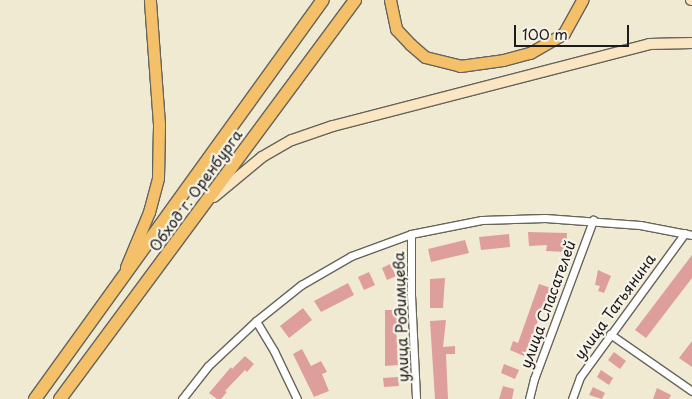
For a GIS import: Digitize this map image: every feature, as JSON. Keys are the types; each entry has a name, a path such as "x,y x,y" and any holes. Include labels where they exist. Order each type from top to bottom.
{"highway":[{"name":"Обход г. Оренбурга","path":"35,399 323,0"},
{"name":"Обход г. Оренбурга","path":"60,399 355,0"}],"main road":[{"path":"121,280 149,212 158,178 159,124 150,0"},
{"path":"390,0 396,28 410,44 425,57 460,66 503,60 530,53 564,33 582,0"},
{"path":"204,205 262,157 292,140 333,126 649,44 692,43"}],"street":[{"path":"182,399 208,366 256,321 301,286 351,256 411,234 482,220 545,218 593,220 640,225 688,234"},
{"name":"улица Спасателей","path":"529,399 534,378 593,220"},
{"name":"улица Родимцева","path":"411,234 411,295 416,399"},
{"name":"улица Татьянина","path":"572,399 580,377 610,334 688,234"},
{"path":"256,321 274,351 297,399"},
{"path":"610,334 692,391"}],"building":[{"path":"528,232 567,233 566,252 546,251 547,245 529,246"},
{"path":"509,234 510,247 481,250 479,237"},
{"path":"465,240 469,253 431,262 428,249"},
{"path":"692,255 692,278 646,338 635,330"},
{"path":"390,264 396,276 387,280 382,268"},
{"path":"598,270 611,276 604,293 598,291 600,286 595,285"},
{"path":"369,272 375,285 364,290 358,277"},
{"path":"445,278 443,308 430,308 430,279"},
{"path":"348,283 354,295 321,312 314,301"},
{"path":"539,284 551,288 524,356 510,350 513,341 518,343"},
{"path":"303,308 312,320 289,338 280,326"},
{"path":"385,310 401,310 402,324 396,324 398,365 385,366"},
{"path":"446,320 443,347 455,346 455,354 446,354 448,399 435,399 430,321"},
{"path":"692,341 692,367 679,358"},
{"path":"302,349 311,366 321,361 327,372 322,374 329,391 314,397 293,354"},
{"path":"614,352 626,361 620,369 608,360"},
{"path":"245,356 254,364 247,372 245,370 225,391 227,392 221,399 217,399 209,393 231,367 232,369"},
{"path":"504,364 519,370 515,379 501,373"},
{"path":"601,370 613,378 609,385 597,377"},
{"path":"398,377 399,386 384,387 383,378"},
{"path":"503,386 514,389 512,399 499,399"},
{"path":"593,387 605,393 602,399 589,395"},
{"path":"657,388 671,395 669,399 653,399"}]}
